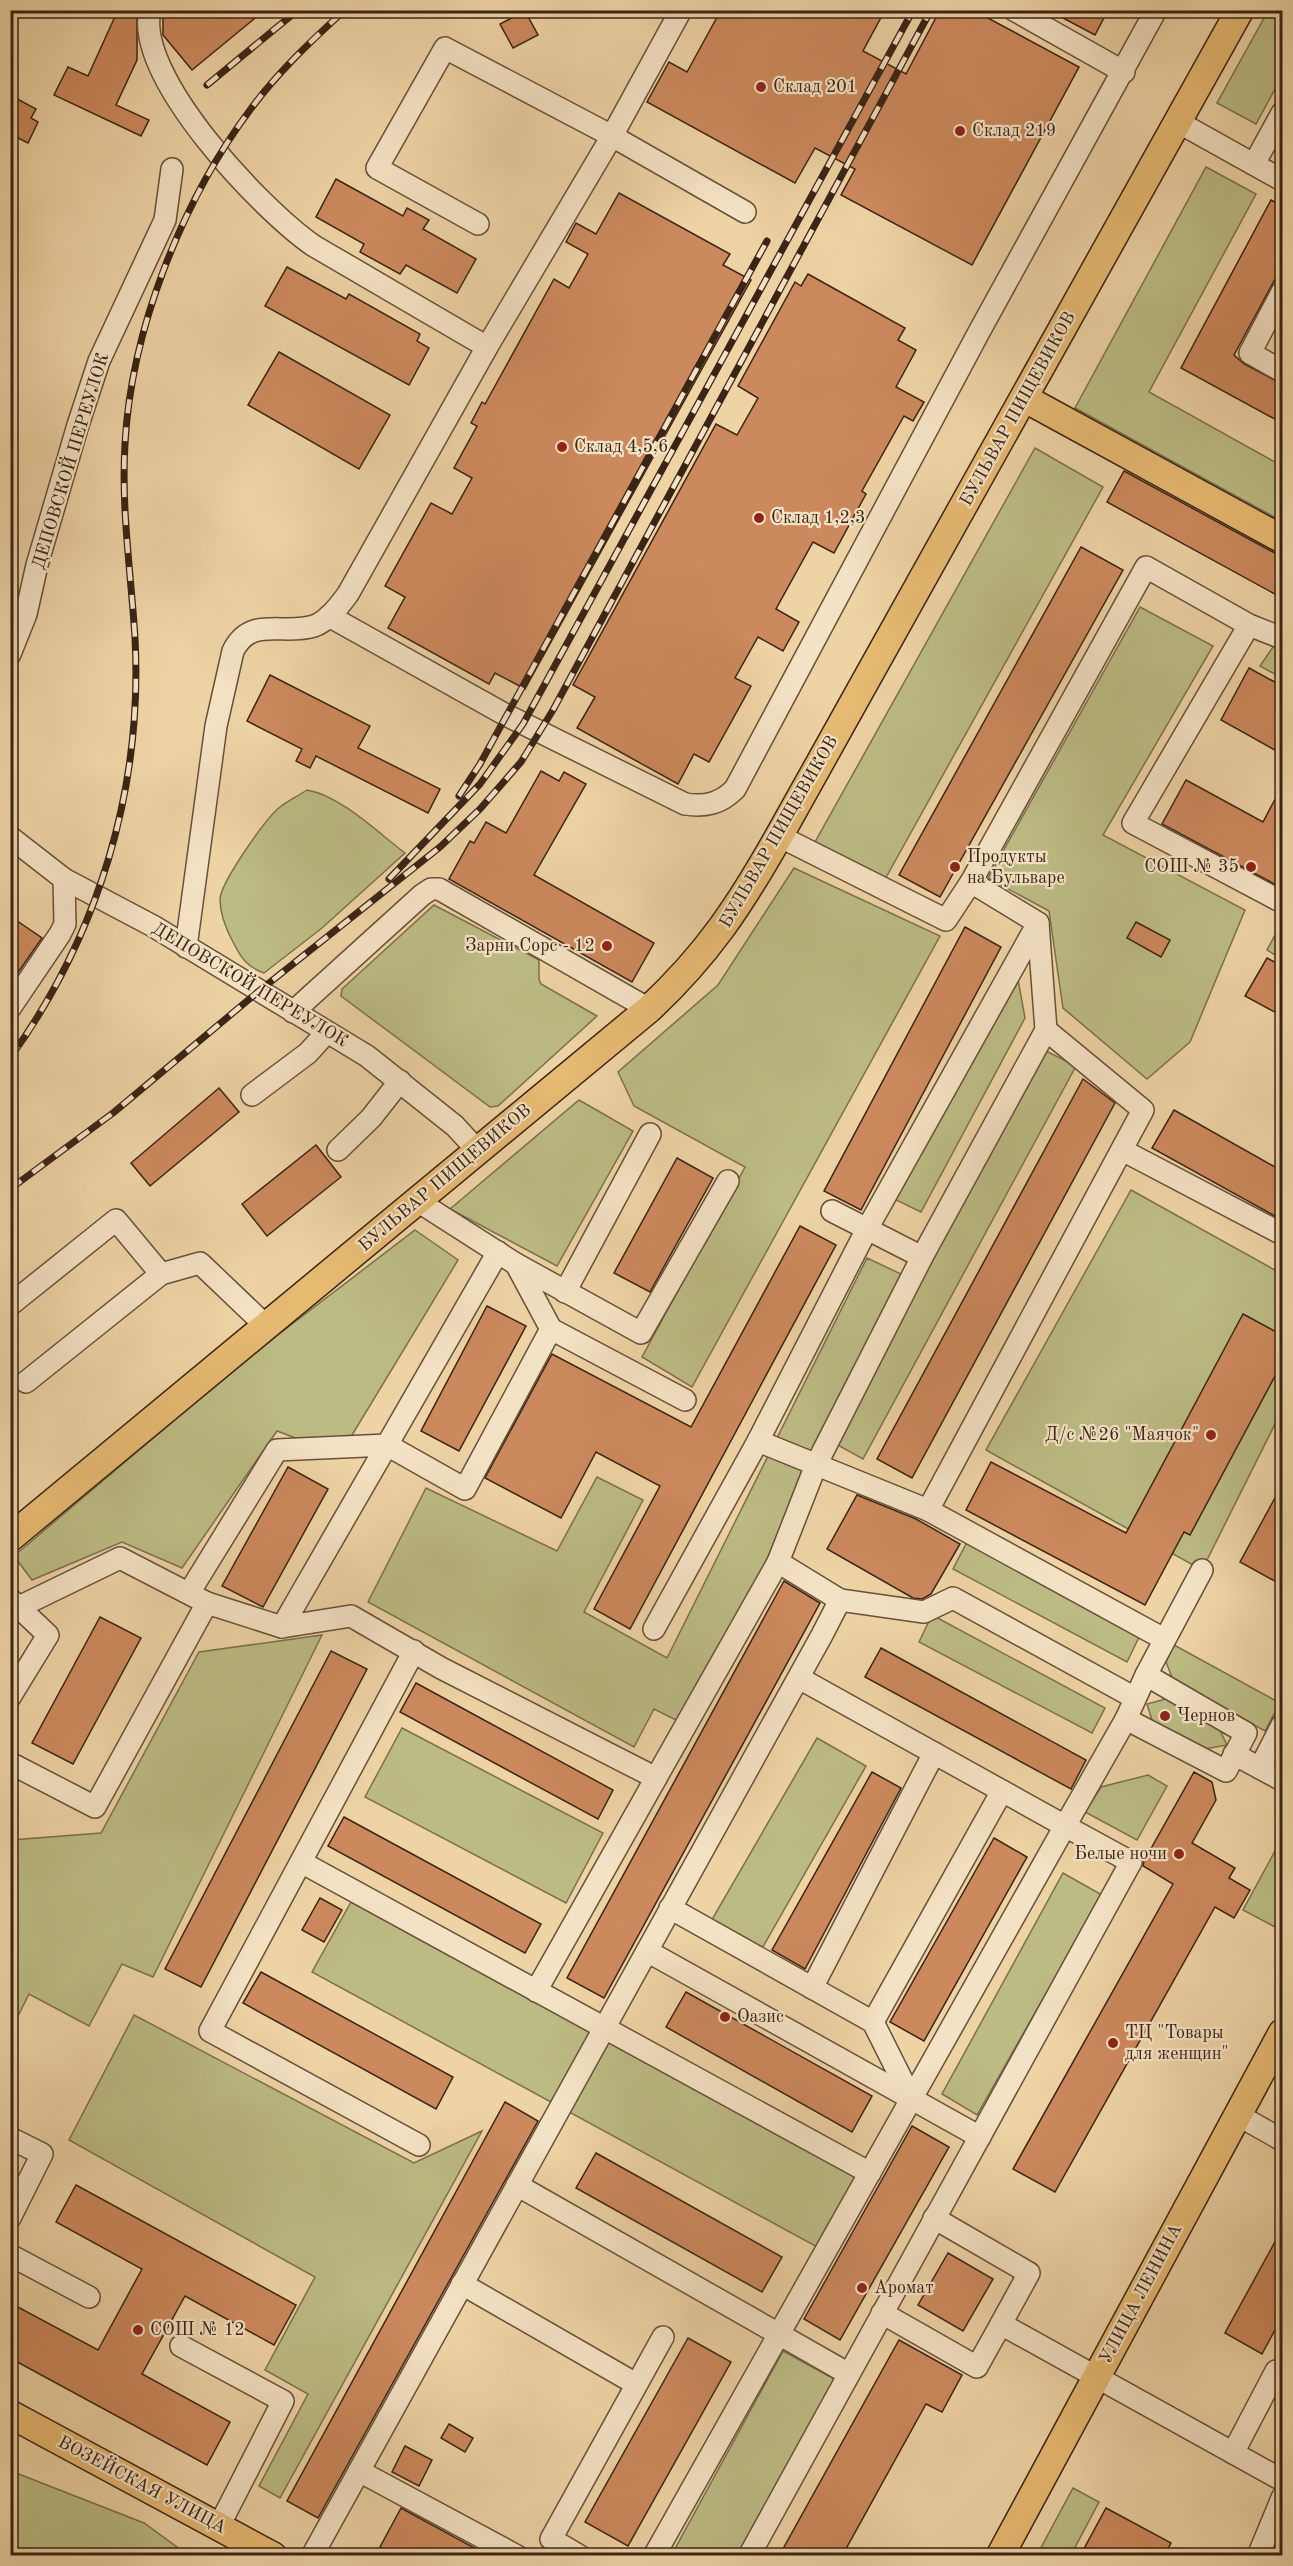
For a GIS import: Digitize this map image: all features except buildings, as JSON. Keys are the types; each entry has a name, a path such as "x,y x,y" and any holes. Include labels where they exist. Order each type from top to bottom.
{"main road":[{"name":"БУЛЬВАР ПИЩЕВИКОВ","path":"10,1538 265,1325 419,1202 477,1150 649,1009 692,968 723,929 779,836 1240,10"},
{"path":"1024,398 1282,540"},
{"name":"УЛИЦА ЛЕНИНА","path":"1000,2556 1282,2033"},
{"name":"ВОЗЕЙСКАЯ УЛИЦА","path":"10,2414 273,2556"}],"street":[{"path":"150,10 149,34 162,71 172,90 201,134 265,205 293,231 314,246 487,346"},
{"path":"186,947 216,726 232,651 238,641 258,628 300,629 315,625 329,616 348,594 487,346 612,136 681,10"},
{"path":"1014,10 1124,72"},
{"path":"329,616 506,716 685,804 710,805 728,796 735,789 985,322 1156,10"},
{"path":"478,224 377,168 445,48 612,136 745,212"},
{"path":"1254,164 1282,113"},
{"path":"1178,122 1282,180"},
{"name":"ДЕПОВСКОЙ ПЕРЕУЛОК","path":"10,654 18,609 38,565 99,361 165,220 172,169"},
{"path":"1282,292 1250,353 1282,371"},
{"path":"779,836 946,920 971,882 1146,567 1249,625 1282,637"},
{"path":"1249,625 1133,823 1282,902"},
{"name":"ДЕПОВСКОЙ ПЕРЕУЛОК","path":"10,837 64,879 153,926 367,1056 455,1126 477,1150"},
{"path":"10,1008 65,924 64,879"},
{"path":"971,882 1038,923"},
{"path":"292,1012 422,895 439,889 649,1009"},
{"path":"536,1992 778,1562 816,1465 922,1257 1046,1030 1038,923"},
{"path":"654,1629 758,1441 867,1229 1038,923"},
{"path":"928,1510 1143,1110 1046,1030"},
{"path":"252,1095 308,1053 327,1032"},
{"path":"338,1150 371,1118 400,1081"},
{"path":"565,1292 650,1134"},
{"path":"1122,1150 1282,1234"},
{"path":"419,1202 516,1264 641,1334 728,1181"},
{"path":"832,1211 922,1257"},
{"path":"10,1305 116,1221 161,1274"},
{"path":"282,1627 498,1252"},
{"path":"26,1382 161,1274 200,1263 265,1325"},
{"path":"516,1264 551,1329 685,1400"},
{"path":"10,1763 95,1807 198,1598 277,1450 387,1445 465,1489 551,1329"},
{"path":"758,1441 928,1510 1164,1639"},
{"path":"10,1697 48,1635 15,1603 120,1557 198,1598 282,1627 351,1616 441,1668 656,1778"},
{"path":"778,1562 840,1600 924,1612 953,1598 1135,1698"},
{"path":"654,2556 1126,1719 1164,1639 1202,1570"},
{"path":"312,2556 799,1678 840,1600"},
{"path":"414,1651 210,2031 419,2145"},
{"path":"1126,1719 1226,1771 1246,1733 1146,1675"},
{"path":"749,2556 1131,1862 799,1678"},
{"path":"1260,1768 1282,1725"},
{"path":"812,1988 934,1753"},
{"path":"1234,1754 1282,1780"},
{"path":"873,2022 1002,1791"},
{"path":"301,1862 870,2173"},
{"path":"670,1908 873,2022 911,2098"},
{"path":"647,1951 980,2137"},
{"path":"1238,2115 1282,2140"},
{"path":"10,2138 42,2154 10,2218"},
{"path":"517,2185 849,2374"},
{"path":"882,2313 977,2367 1029,2273 934,2218"},
{"path":"10,2255 89,2297"},
{"path":"462,2284 636,2384"},
{"path":"1001,2324 1282,2480"},
{"path":"580,2556 552,2539 663,2337"},
{"path":"181,2346 283,2401 219,2526"},
{"path":"1233,2453 1280,2368"},
{"path":"359,2470 517,2556"},
{"path":"1258,2556 1282,2498"}],"shaded area":[{"path":"1268,11 1282,11 1282,76 1256,124 1217,103"},
{"path":"1206,167 1256,194 1149,392 1282,466 1282,511 1278,519 1075,408"},
{"path":"1035,448 1103,487 884,881 815,842"},
{"path":"1140,607 1213,646 1103,835 1245,910 1190,1042 1147,1079 1063,1008 1049,911 988,878"},
{"path":"1277,641 1282,644 1282,678 1260,666"},
{"path":"307,790 333,799 346,807 405,853 322,928 264,973 249,965 239,953 224,922 220,899 236,865 273,813"},
{"path":"794,868 940,936 692,1387 642,1357 745,1167 634,1106 618,1072 718,985"},
{"path":"434,905 539,960 541,984 597,1016 498,1106 490,1107 341,996 342,989"},
{"path":"1282,922 1282,959 1267,950"},
{"path":"1017,974 1025,1018 921,1212 892,1198"},
{"path":"1044,1050 1076,1066 863,1459 834,1443"},
{"path":"579,1100 633,1131 557,1266 450,1209"},
{"path":"1131,1190 1282,1274 1282,1410 1202,1570 986,1450"},
{"path":"415,1230 458,1260 340,1455 277,1431 182,1568 122,1542 32,1580 14,1556 249,1357"},
{"path":"867,1258 903,1275 770,1559 680,1722 654,1709 634,1747 368,1602 426,1488 557,1551 597,1477 643,1500 584,1612 667,1658"},
{"path":"967,1542 1140,1635 1127,1662 953,1569"},
{"path":"932,1615 1105,1708 1092,1733 919,1642"},
{"path":"322,1635 153,1977 122,1964 89,2026 29,1994 11,2030 11,1840 101,1833 199,1652"},
{"path":"1174,1645 1280,1703 1265,1731 1173,1680 1166,1662"},
{"path":"1169,1698 1215,1720 1227,1745 1205,1749 1153,1724 1147,1704"},
{"path":"402,1728 603,1833 566,1903 365,1797"},
{"path":"817,1738 866,1766 760,1952 710,1923"},
{"path":"1148,1775 1167,1786 1137,1840 1085,1812 1101,1787"},
{"path":"1282,1838 1282,1914 1275,1927 1243,1910"},
{"path":"1063,1873 1102,1895 977,2115 942,2094"},
{"path":"351,1902 858,2178 819,2248 312,1972"},
{"path":"134,2015 414,2163 482,2131 280,2498 259,2486 308,2394 265,2370 315,2277 69,2140"},
{"path":"783,2351 836,2380 740,2555 671,2556"},
{"path":"11,2471 144,2523 188,2555 11,2555"},
{"path":"1073,2488 1099,2502 1071,2555 1037,2555"}],"railway":[{"path":"207,85 298,10"},
{"path":"10,1058 41,1011 68,962 90,911 108,859 122,805 131,750 136,694 135,638 124,493 125,444 129,401 149,312 182,226 225,146 271,83 345,10"},
{"path":"10,1189 113,1113 259,991 440,847 480,809 521,762 553,710 931,10"},
{"path":"389,879 480,784 523,724 911,14"},
{"path":"459,796 480,764 767,241"}],"place":[{"name":"Склад 201","path":"761,87"},
{"name":"Склад 219","path":"960,131"},
{"name":"Склад 4,5,6","path":"562,447"},
{"name":"Склад 1,2,3","path":"759,518"},
{"name":"Продукты на Бульваре","path":"955,867"},
{"name":"СОШ № 35","path":"1251,867"},
{"name":"Зарни Сорс - 12","path":"607,946"},
{"name":"Д/с №26 \"Маячок\"","path":"1211,1435"},
{"name":"Чернов","path":"1165,1716"},
{"name":"Белые ночи","path":"1179,1854"},
{"name":"Оазис","path":"725,2017"},
{"name":"ТЦ \"Товары для женщин\"","path":"1113,2043"},
{"name":"Аромат","path":"862,2288"},
{"name":"СОШ № 12","path":"138,2330"}]}
